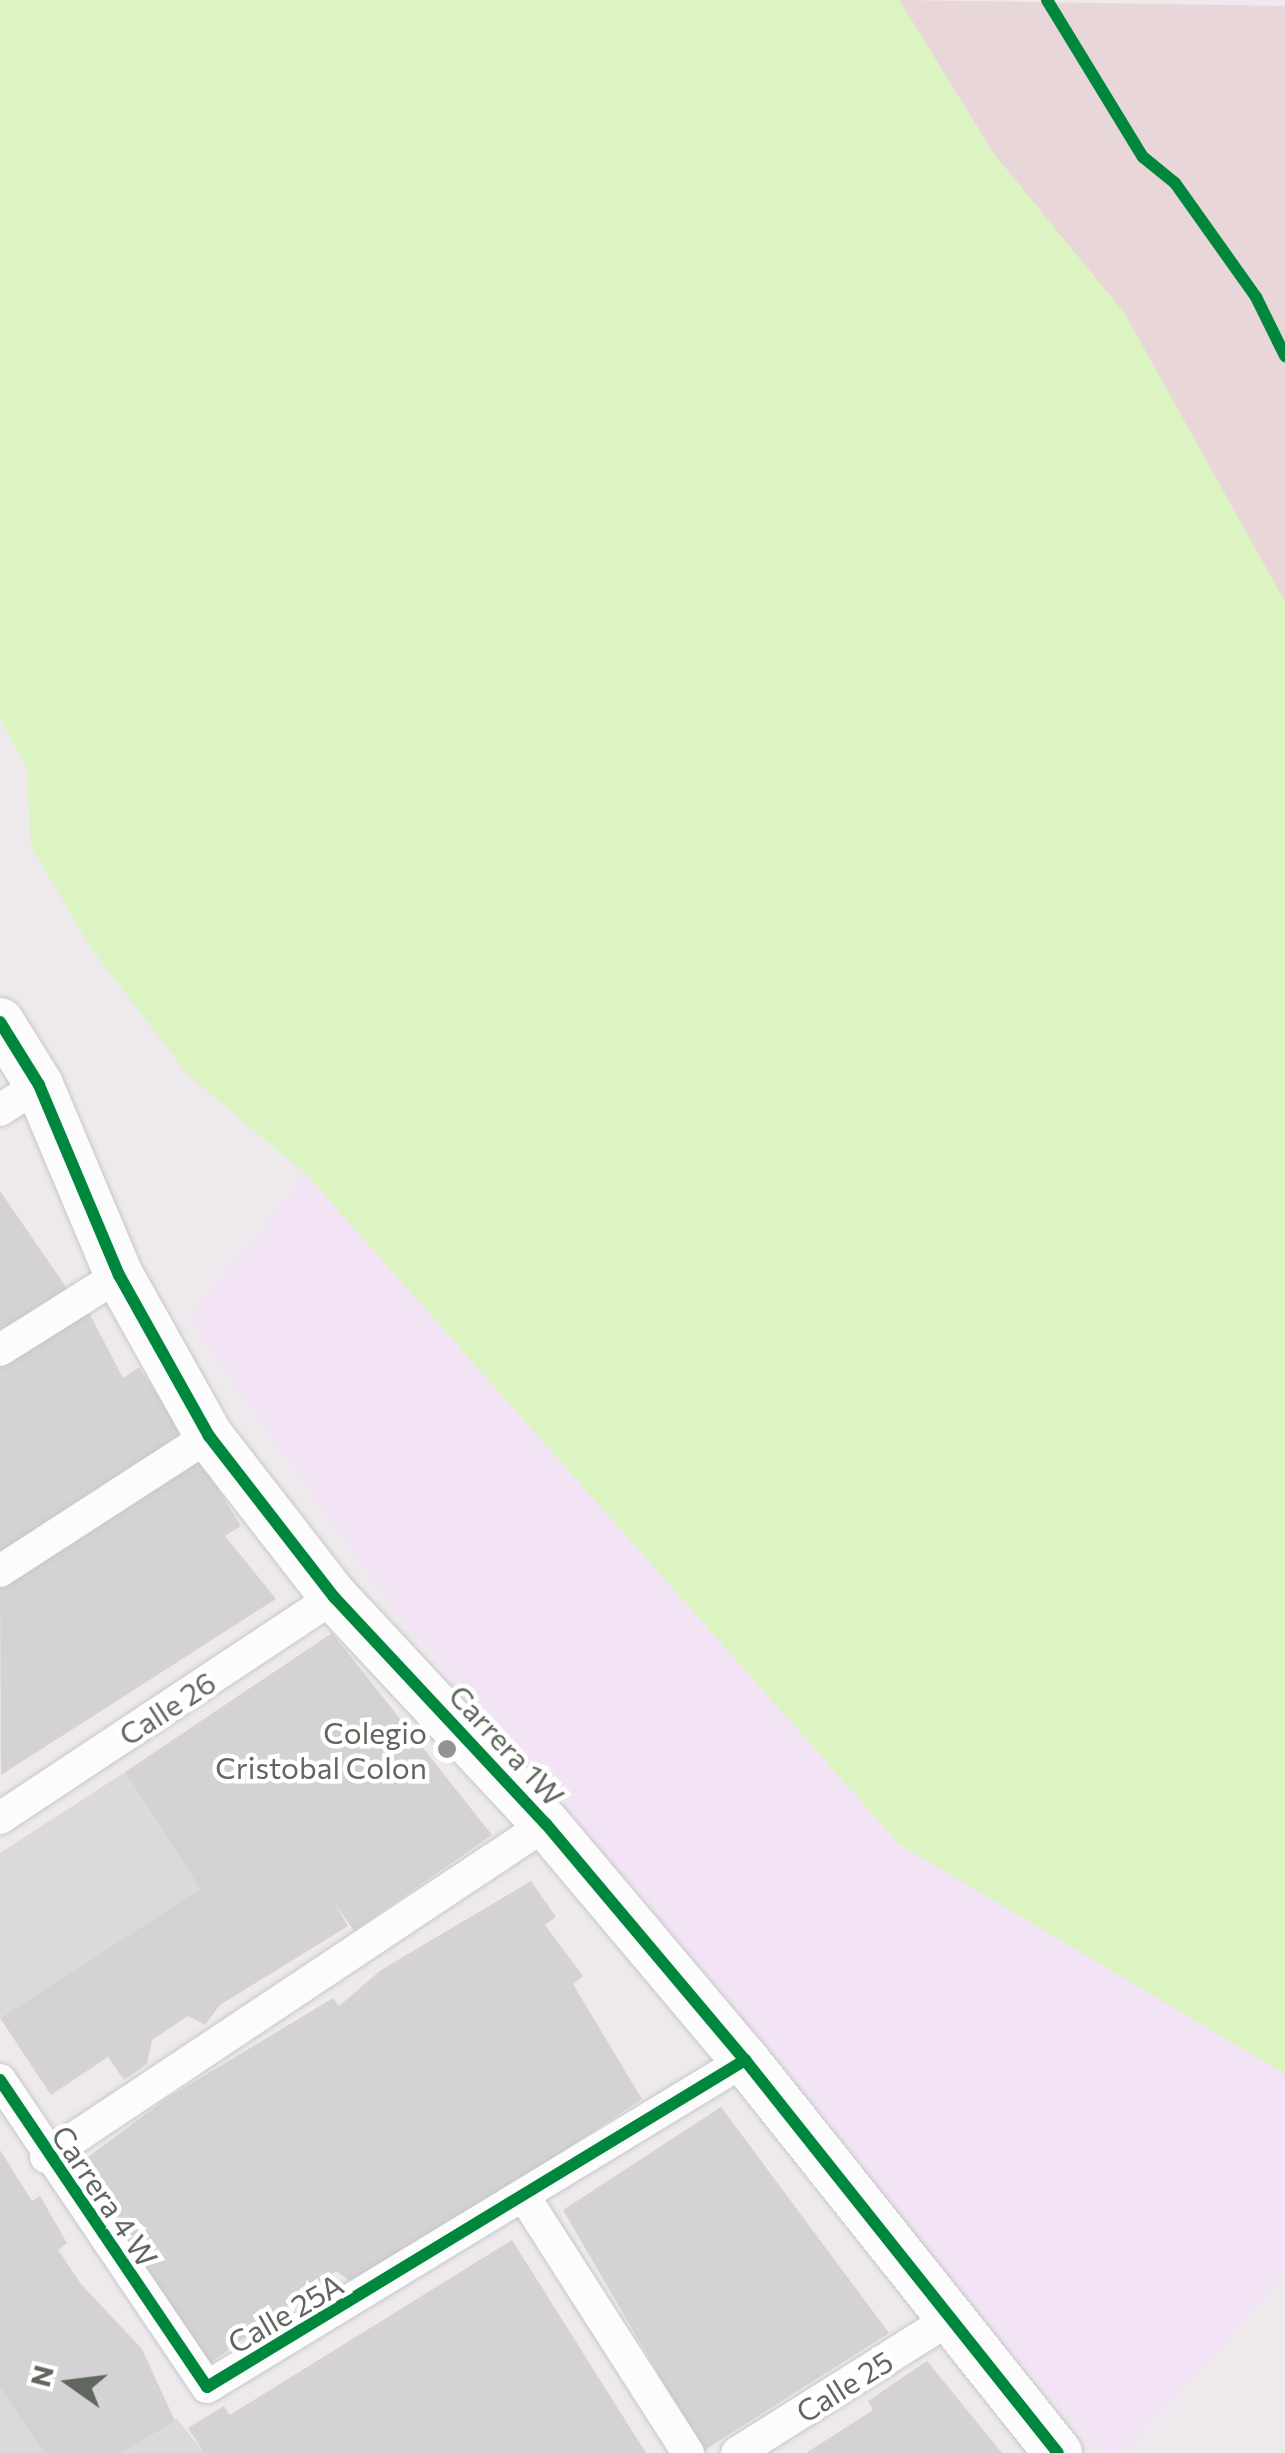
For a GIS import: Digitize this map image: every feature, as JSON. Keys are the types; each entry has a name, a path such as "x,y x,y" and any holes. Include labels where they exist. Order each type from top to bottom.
{"street":[{"name":"Carrera 1W","path":"0,1022 19,1098 209,1436 334,1597 546,1824 745,2060 1058,2453"},
{"path":"0,1350 119,1275"},
{"path":"0,1570 209,1436"},
{"name":"Calle 26","path":"0,1818 334,1597"},
{"path":"46,2157 546,1824"},
{"name":"Calle 25A","path":"207,2387 526,2201 745,2060"},
{"name":"Carrera 4 W","path":"0,2080 46,2157 207,2387"},
{"path":"526,2201 688,2453"},
{"name":"Calle 25","path":"737,2453 951,2318"}],"shaded area":[{"path":"0,0 899,0 991,150 1125,314 1285,602 1285,2074 899,1844 306,1174 188,1075 91,948 31,846 27,769 0,718"},
{"path":"899,0 1285,6 1285,602 991,149"},
{"path":"306,1174 899,1844 1285,2074 1285,2277 1123,2453 1100,2453 1069,2421 393,1609 188,1318"},
{"path":"125,1772 200,1889 0,2018 0,1853"},
{"path":"0,2388 28,2429 44,2453 0,2453"},
{"path":"177,2419 204,2453 121,2453"}],"building":[{"path":"0,1191 68,1290 0,1333"},
{"path":"85,1305 123,1378 139,1367 188,1441 138,1474 133,1465 0,1552 0,1362"},
{"path":"197,1455 241,1526 225,1536 276,1599 1,1775 0,1582"},
{"path":"332,1633 492,1835 354,1931 334,1902 348,1926 220,2005 205,2025 188,2016 152,2040 147,2064 124,2080 108,2057 51,2095 0,2018 200,1889 125,1772"},
{"path":"531,1881 556,1917 545,1925 583,1976 573,1984 642,2099 359,2287 336,2271 209,2364 69,2171 169,2097 333,1998 339,2006 381,1970"},
{"path":"721,2107 889,2333 703,2451 563,2210"},
{"path":"0,2150 32,2201 40,2196 67,2243 58,2250 81,2284 142,2349 175,2421 121,2453 44,2453 0,2388"},
{"path":"512,2240 646,2453 204,2453 188,2428 224,2406 230,2415"},
{"path":"927,2361 1002,2453 806,2453 873,2410 868,2401"}],"cycle path":[{"path":"1047,0 1143,157 1175,183 1256,297 1285,356"},
{"path":"0,1022 39,1085 119,1275 209,1436 334,1597 546,1824 745,2060 1058,2453"},
{"path":"0,2080 207,2387 745,2060"}],"place":[{"name":"Colegio Cristobal Colon","path":"447,1749"}]}
